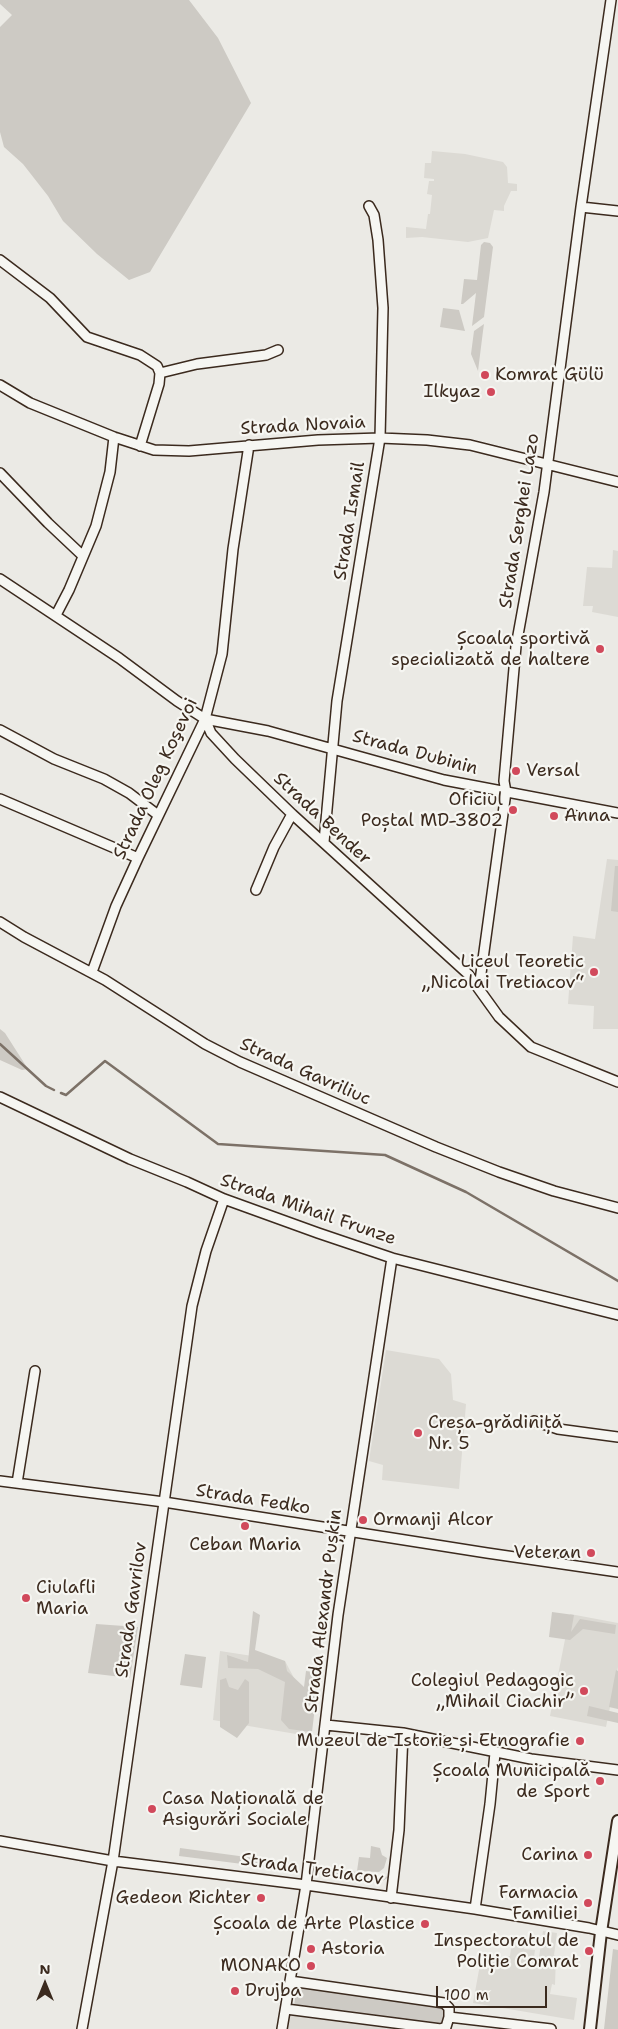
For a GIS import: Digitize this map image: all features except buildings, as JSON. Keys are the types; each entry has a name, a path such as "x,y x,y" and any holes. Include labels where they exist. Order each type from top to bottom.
{"main road":[{"path":"590,2029 601,1932 618,1820"}],"street":[{"name":"Strada Serghei Lazo","path":"479,988 506,792 504,781 516,646 544,492 581,207 611,0"},
{"name":"Strada Ismail","path":"324,842 332,747 344,654 380,438 384,308 378,240 374,215 369,206"},
{"path":"581,207 618,211"},
{"path":"0,260 50,298 87,337 140,355 157,366 160,373 159,384 140,446"},
{"path":"160,373 197,364 266,355 278,350"},
{"name":"Strada Novaia","path":"0,385 30,403 114,437 140,446 167,452 249,445 380,438 455,442 618,482"},
{"path":"56,615 69,590 96,526 104,499 114,437"},
{"name":"Strada Oleg Koşevoi","path":"92,972 116,906 158,814 206,719 222,654 232,549 249,445"},
{"path":"0,473 48,523 84,556"},
{"name":"Strada Bender","path":"0,579 56,615 206,719 211,733 216,740 292,814 455,962 479,988 499,1017 531,1047 618,1082"},
{"name":"Strada Dubinin","path":"206,719 268,731 332,747 444,780 618,813"},
{"path":"0,730 54,759 104,779 129,793 158,814"},
{"path":"0,799 138,858"},
{"path":"256,890 274,848 292,814"},
{"name":"Strada Gavriliuc","path":"0,922 24,937 92,972 205,1044 240,1062 436,1147 499,1172 554,1191 618,1208"},
{"name":"Strada Mihail Frunze","path":"0,1097 130,1159 224,1199 392,1258 618,1315"},
{"name":"Strada Gavrilov","path":"82,2029 113,1861 192,1306 206,1250 224,1199"},
{"name":"Strada Alexandr Pușkin","path":"282,2029 306,1885 338,1615 392,1258"},
{"path":"17,1483 35,1371"},
{"path":"534,1421 558,1429 618,1437"},
{"name":"Strada Fedko","path":"0,1481 164,1502 618,1572"},
{"path":"326,1725 403,1733 495,1753 618,1770"},
{"path":"391,1898 399,1830 403,1733"},
{"path":"475,1909 490,1804 495,1753"},
{"name":"Strada Tretiacov","path":"0,1842 113,1861 306,1885 475,1909 618,1935"},
{"path":"286,2009 441,2029 446,2027 449,2018 449,2008 444,2003 290,1981"},
{"path":"449,2018 551,2029"}],"shaded area":[{"path":"0,0 189,0 218,38 251,103 150,272 129,280 97,254 63,221 48,196 23,164 4,147 0,132 0,27 12,15 0,4"},
{"path":"432,151 465,154 503,162 507,167 508,183 517,184 517,191 511,191 504,206 504,211 494,210 488,238 468,242 422,237 406,238 406,227 426,229 432,195 427,194 429,181 434,181 434,179 424,178 425,163 431,163"},
{"path":"484,242 490,243 493,247 484,317 472,326 476,293 461,304 464,279 477,280 481,245"},
{"path":"443,308 459,310 465,331 440,327"},
{"path":"484,324 478,371 471,354 474,331"},
{"path":"613,550 618,551 618,617 592,612 593,606 583,606 587,567 612,568"},
{"name":"Liceul Teoretic „Nicolai Tretiacov“","path":"607,859 618,860 618,1029 593,1029 594,1006 568,1004 573,936 595,939"},
{"path":"615,866 618,866 618,912 611,911"},
{"path":"0,1029 5,1033 28,1069 22,1070 0,1060"},
{"name":"Creșa-grădiniță Nr. 5","path":"386,1350 439,1359 451,1374 453,1400 466,1404 459,1489 382,1480 383,1465 369,1461"},
{"path":"253,1611 260,1615 255,1650 285,1661 287,1671 304,1687 306,1671 319,1673 312,1732 289,1729 281,1720 285,1682 258,1669 228,1668 227,1655 248,1662"},
{"path":"552,1612 574,1615 571,1632 580,1619 616,1625 615,1634 583,1629 570,1640 549,1637"},
{"name":"Colegiul Pedagogic „Mihail Ciachir”","path":"570,1614 618,1623 618,1667 606,1727 550,1716"},
{"path":"96,1624 138,1627 130,1678 88,1673"},
{"path":"220,1651 285,1661 301,1691 312,1693 308,1736 213,1720"},
{"path":"185,1654 206,1657 202,1688 180,1685"},
{"path":"616,1670 618,1671 618,1709 609,1707"},
{"path":"226,1678 229,1687 238,1690 245,1679 249,1682 249,1723 237,1738 220,1727 220,1680"},
{"path":"589,1706 618,1713 618,1723 587,1716"},
{"path":"371,1846 380,1848 382,1855 387,1858 384,1868 379,1872 357,1871 359,1857 370,1858"},
{"path":"180,1848 298,1864 298,1871 179,1856"},
{"path":"315,1866 389,1877 379,1883 318,1874"},
{"path":"543,1931 557,1933 554,1955 556,1956 555,1985 552,1984 550,1994 577,1998 574,2020 473,2003 481,1959 491,1961 492,1957 506,1960 507,1956 510,1956 512,1941 525,1943 524,1949 535,1950 534,1957 539,1957"},
{"path":"613,1949 618,1950 618,2029 604,2029"},
{"path":"297,1984 445,2004 443,2027 294,2006"},
{"path":"287,2010 423,2029 284,2029"}],"waterway":[{"path":"0,1044 46,1086 54,1090"},
{"path":"61,1093 66,1095 105,1061 218,1144 385,1155 466,1192 618,1281"}],"place":[{"name":"Komrat Gülü","path":"485,375"},
{"name":"Ilkyaz","path":"491,392"},
{"name":"Școala sportivă specializată de haltere","path":"600,649"},
{"name":"Versal","path":"516,771"},
{"name":"Oficiul Poștal MD-3802","path":"513,810"},
{"name":"Anna","path":"554,816"},
{"name":"Liceul Teoretic „Nicolai Tretiacov“","path":"594,972"},
{"name":"Creșa-grădiniță Nr. 5","path":"418,1433"},
{"name":"Ormanji Alcor","path":"363,1520"},
{"name":"Ceban Maria","path":"245,1526"},
{"name":"Veteran","path":"591,1553"},
{"name":"Ciulafli Maria","path":"26,1598"},
{"name":"Colegiul Pedagogic „Mihail Ciachir”","path":"584,1691"},
{"name":"Muzeul de Istorie și Etnografie","path":"580,1741"},
{"name":"Școala Municipală de Sport","path":"600,1781"},
{"name":"Casa Națională de Asigurări Sociale","path":"152,1809"},
{"name":"Carina","path":"588,1855"},
{"name":"Gedeon Richter","path":"261,1898"},
{"name":"Farmacia Familiei","path":"588,1903"},
{"name":"Școala de Arte Plastice","path":"425,1924"},
{"name":"Astoria","path":"311,1949"},
{"name":"Inspectoratul de Poliție Comrat","path":"589,1951"},
{"name":"MONAKO","path":"311,1966"},
{"name":"Drujba","path":"235,1991"}]}
